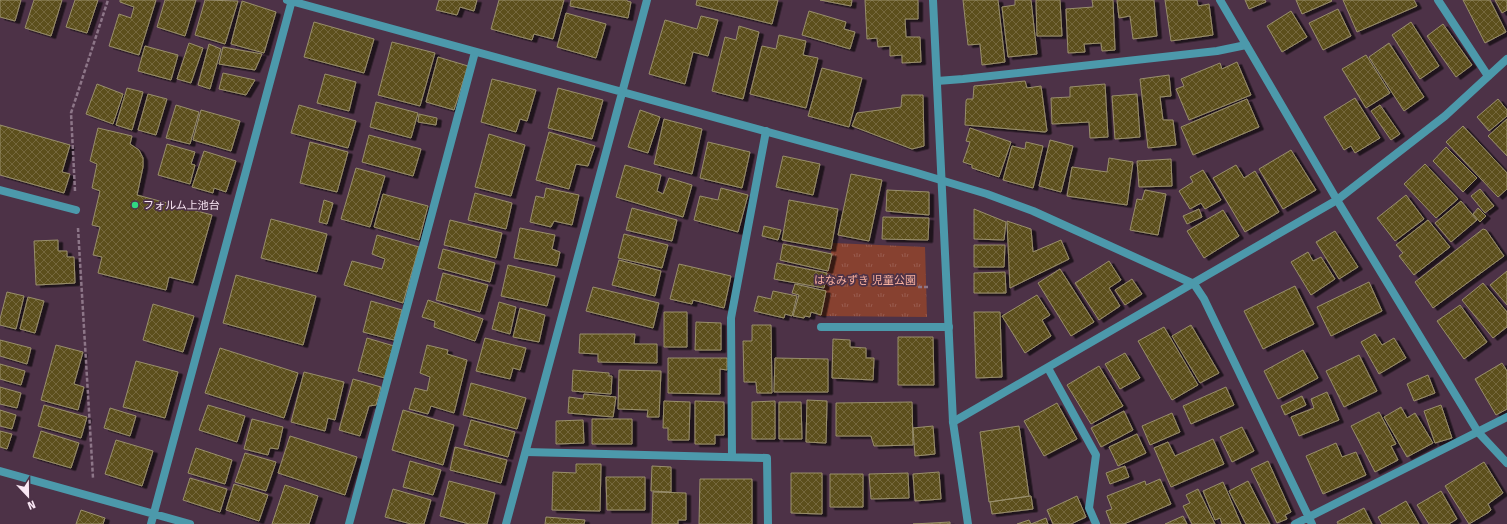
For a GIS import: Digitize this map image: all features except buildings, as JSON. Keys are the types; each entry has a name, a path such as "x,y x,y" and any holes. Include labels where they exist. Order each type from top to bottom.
{"street":[{"path":"151,524 291,0 941,179 1033,211 1194,284 1204,300 1311,521"},
{"path":"506,524 647,0"},
{"path":"933,0 953,422 968,524"},
{"path":"1220,0 1337,200 1478,432 1507,463"},
{"path":"1438,0 1488,76"},
{"path":"937,80 963,79 1217,51 1246,45"},
{"path":"349,524 476,52"},
{"path":"953,422 1337,200 1445,116 1507,59"},
{"path":"732,457 731,318 766,131"},
{"path":"0,190 76,210"},
{"path":"820,327 949,327"},
{"path":"1048,368 1096,455 1089,508 1096,524"},
{"path":"1295,524 1311,521 1507,417"},
{"path":"526,452 768,458 768,524"},
{"path":"0,471 190,524"}],"path":[{"path":"94,497 71,114 108,0"}],"green space":[{"name":"はなみずき 児童公園","path":"833,243 925,247 927,317 818,316"}],"place":[{"name":"フォルム上池台","path":"135,205"}]}
